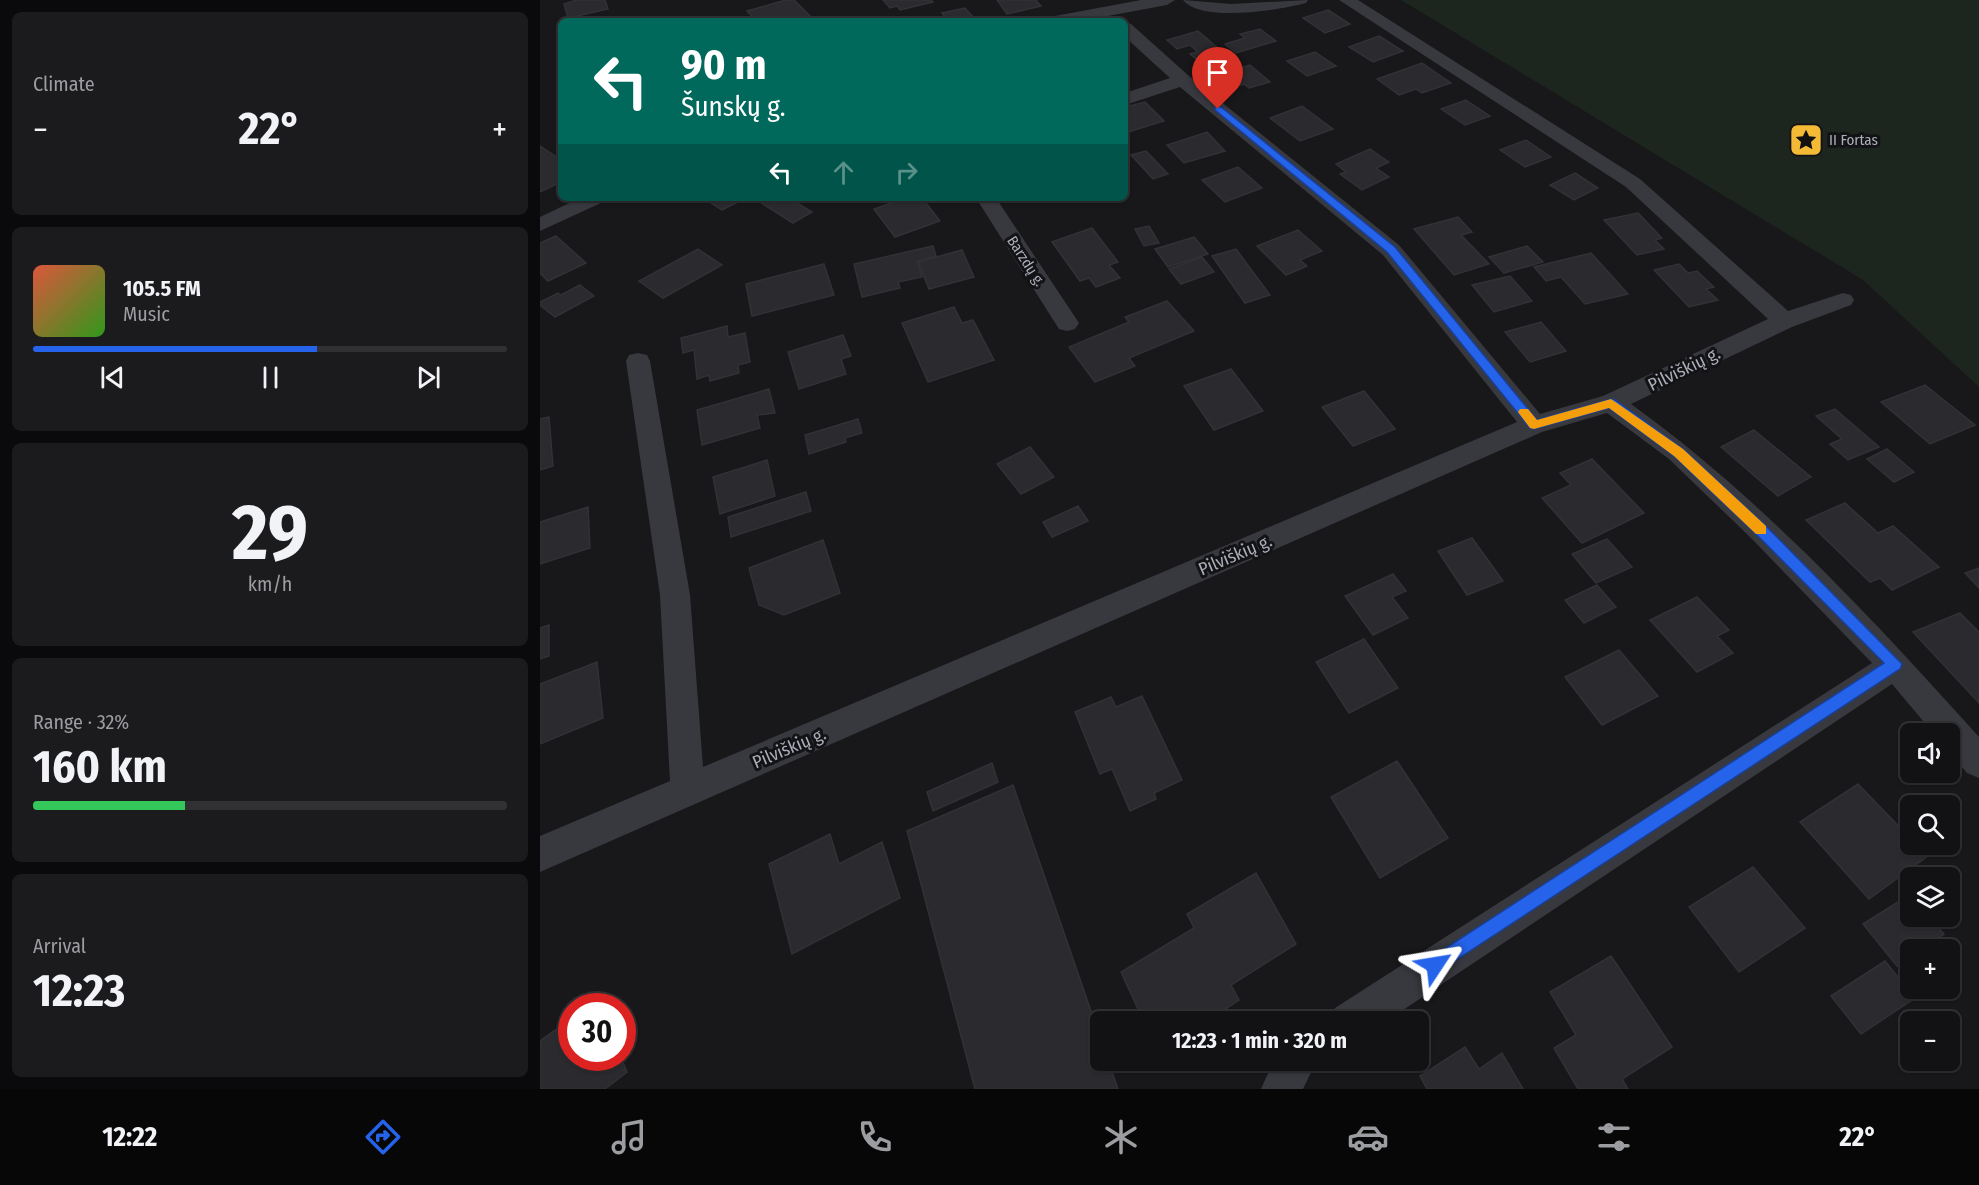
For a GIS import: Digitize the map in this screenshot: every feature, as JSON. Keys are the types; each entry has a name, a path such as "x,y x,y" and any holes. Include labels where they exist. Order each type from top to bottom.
{"street":[{"path":"1089,18 1112,16 1167,0"},
{"path":"1191,0 1212,8 1254,9 1300,0"},
{"path":"1347,0 1633,183 1784,321"},
{"path":"1128,31 1183,80 1391,249 1534,425"},
{"path":"1128,98 1183,80"},
{"path":"540,225 590,201"},
{"name":"Barzdų g.","path":"988,201 1067,323"},
{"name":"Pilviškių g.","path":"540,854 1534,425 1611,403 1784,321 1843,300"},
{"path":"638,361 675,595 688,792"},
{"path":"1611,403 1678,452 1761,530 1895,664 1979,762"},
{"path":"1366,1011 1895,664"},
{"path":"1281,1089 1291,1071"}],"shaded area":[{"name":"II Fortas","path":"1401,0 1979,0 1979,387 1863,280"}],"building":[{"path":"577,0 605,0 608,9 568,18 564,4"},
{"path":"786,0 794,0 810,16 753,18 747,11"},
{"path":"883,0 931,0 933,2 900,10 897,6 890,8"},
{"path":"997,0 1036,0 1041,6 1007,14"},
{"path":"965,8 974,18 946,18 942,13"},
{"path":"1328,10 1350,24 1325,33 1303,18"},
{"path":"1260,29 1276,41 1236,53 1225,44 1245,38 1240,34"},
{"path":"1198,31 1233,61 1207,69 1190,54 1198,52 1190,45 1177,49 1167,40"},
{"path":"1379,36 1403,51 1373,62 1349,47"},
{"path":"1315,52 1336,66 1307,76 1287,61"},
{"path":"1422,63 1451,83 1422,93 1416,89 1399,95 1377,79"},
{"path":"1250,65 1270,82 1249,88 1244,84 1230,88 1216,75"},
{"path":"1466,100 1490,116 1465,125 1441,109"},
{"path":"1145,102 1164,121 1128,132 1128,106"},
{"path":"1302,106 1333,129 1300,141 1270,118"},
{"path":"1207,132 1225,151 1184,163 1167,145"},
{"path":"1526,140 1551,157 1525,167 1500,150"},
{"path":"540,146 558,158 558,183 540,192"},
{"path":"1370,149 1389,162 1376,168 1389,177 1362,190 1340,174 1346,172 1336,164"},
{"path":"1146,151 1168,174 1153,179 1131,155"},
{"path":"1238,167 1262,188 1225,202 1202,180"},
{"path":"1575,173 1598,188 1574,200 1550,185"},
{"path":"708,201 740,201 722,210"},
{"path":"758,201 794,201 812,212 793,223"},
{"path":"897,201 924,201 940,221 895,237 874,209"},
{"path":"1638,213 1662,238 1655,240 1664,249 1637,255 1604,220"},
{"path":"1458,217 1472,232 1461,235 1489,264 1454,275 1414,229"},
{"path":"1149,226 1159,243 1144,246 1135,229"},
{"path":"1092,228 1118,262 1109,265 1120,278 1096,287 1089,278 1080,281 1052,242"},
{"path":"1298,230 1322,251 1300,260 1307,266 1286,275 1257,246"},
{"path":"556,236 586,263 548,281 540,273 540,243"},
{"path":"1194,237 1208,254 1168,267 1155,249"},
{"path":"933,246 936,256 917,261 922,277 898,282 900,288 862,297 854,264"},
{"path":"1527,246 1543,262 1504,273 1489,257"},
{"path":"698,249 722,265 663,298 639,281"},
{"path":"1236,249 1270,295 1245,303 1212,256"},
{"path":"962,250 974,277 929,289 918,262"},
{"path":"1591,253 1628,294 1585,304 1561,277 1546,281 1534,267"},
{"path":"1202,257 1214,272 1181,284 1169,269"},
{"path":"824,264 834,295 752,316 746,284"},
{"path":"1679,264 1688,273 1697,271 1714,287 1706,289 1718,300 1689,307 1654,270"},
{"path":"1510,276 1532,301 1494,312 1472,285"},
{"path":"580,285 594,296 555,317 540,305 540,302 558,293 561,295"},
{"path":"1167,301 1194,331 1129,358 1135,366 1095,382 1069,347 1129,322 1125,317"},
{"path":"954,307 962,323 973,320 994,360 928,382 902,323"},
{"path":"1541,322 1566,351 1530,362 1505,332"},
{"path":"727,326 728,337 745,333 750,362 738,365 739,373 710,381 709,375 697,379 694,350 683,353 681,338"},
{"path":"843,335 851,356 841,359 846,374 799,389 788,352"},
{"path":"1231,369 1263,411 1214,430 1184,386"},
{"path":"1925,385 1975,425 1930,444 1881,402"},
{"path":"769,389 775,413 757,415 760,428 702,445 697,410"},
{"path":"1364,391 1395,429 1353,446 1322,407"},
{"path":"1835,409 1879,447 1848,460 1830,444 1842,439 1816,416"},
{"path":"549,417 553,466 540,470 540,419"},
{"path":"858,419 862,433 845,438 846,442 809,454 805,435"},
{"path":"1754,430 1811,477 1778,496 1721,447"},
{"path":"1030,447 1054,477 1021,494 997,464"},
{"path":"1887,449 1914,472 1894,482 1867,459"},
{"path":"1592,459 1644,513 1582,543 1542,498 1571,485 1560,473"},
{"path":"767,460 775,496 720,514 713,477"},
{"path":"806,492 811,511 731,537 728,517"},
{"path":"1845,503 1878,533 1893,526 1939,567 1892,590 1880,578 1870,582 1806,520"},
{"path":"1078,506 1088,521 1052,537 1043,522"},
{"path":"588,507 590,548 540,564 540,522"},
{"path":"1472,538 1503,581 1467,595 1438,551"},
{"path":"1607,539 1632,567 1596,583 1572,554"},
{"path":"823,540 840,593 784,615 759,605 749,568"},
{"path":"1979,568 1979,588 1965,573"},
{"path":"1393,574 1406,591 1392,597 1408,618 1373,635 1345,596"},
{"path":"1597,585 1616,607 1584,623 1565,600"},
{"path":"1697,597 1729,630 1717,636 1733,653 1697,672 1650,620"},
{"path":"1960,613 1979,632 1979,703 1913,632"},
{"path":"549,625 549,656 540,659 540,628"},
{"path":"1364,639 1398,688 1349,713 1316,662"},
{"path":"1619,650 1658,696 1602,725 1565,677"},
{"path":"597,662 603,718 540,744 540,684"},
{"path":"1142,696 1182,780 1154,793 1156,799 1130,811 1112,769 1100,774 1075,712 1111,697 1116,707"},
{"path":"1397,761 1448,838 1380,878 1331,797"},
{"path":"992,763 998,782 933,811 927,792"},
{"path":"1858,784 1900,828 1900,855 1928,856 1913,867 1900,867 1900,876 1869,899 1800,822"},
{"path":"1013,785 1091,1011 1090,1071 1112,1071 1118,1089 975,1089 907,831"},
{"path":"830,834 839,864 882,842 900,898 792,954 769,864"},
{"path":"1753,867 1805,928 1739,972 1689,907"},
{"path":"1256,873 1296,944 1231,985 1239,1000 1222,1011 1139,1011 1121,972 1194,928 1187,914"},
{"path":"1900,901 1900,927 1938,927 1944,934 1937,939 1900,939 1900,964 1897,966 1863,924"},
{"path":"1611,956 1672,1047 1622,1079 1628,1089 1578,1089 1554,1048 1576,1035 1550,992"},
{"path":"1885,961 1900,980 1900,999 1914,999 1861,1034 1831,996"},
{"path":"558,1028 558,1071 627,1072 605,1089 540,1089 540,1041"},
{"path":"1465,1047 1479,1069 1502,1053 1523,1089 1427,1089 1420,1076"}],"slow traffic":[{"path":"1524,412 1534,425 1611,403 1678,452 1761,530"}],"place":[{"name":"II Fortas","path":"1806,140"}],"route":[{"path":"1218,109 1391,249 1534,425 1611,403 1678,452 1761,530 1895,664 1435,965"}]}
